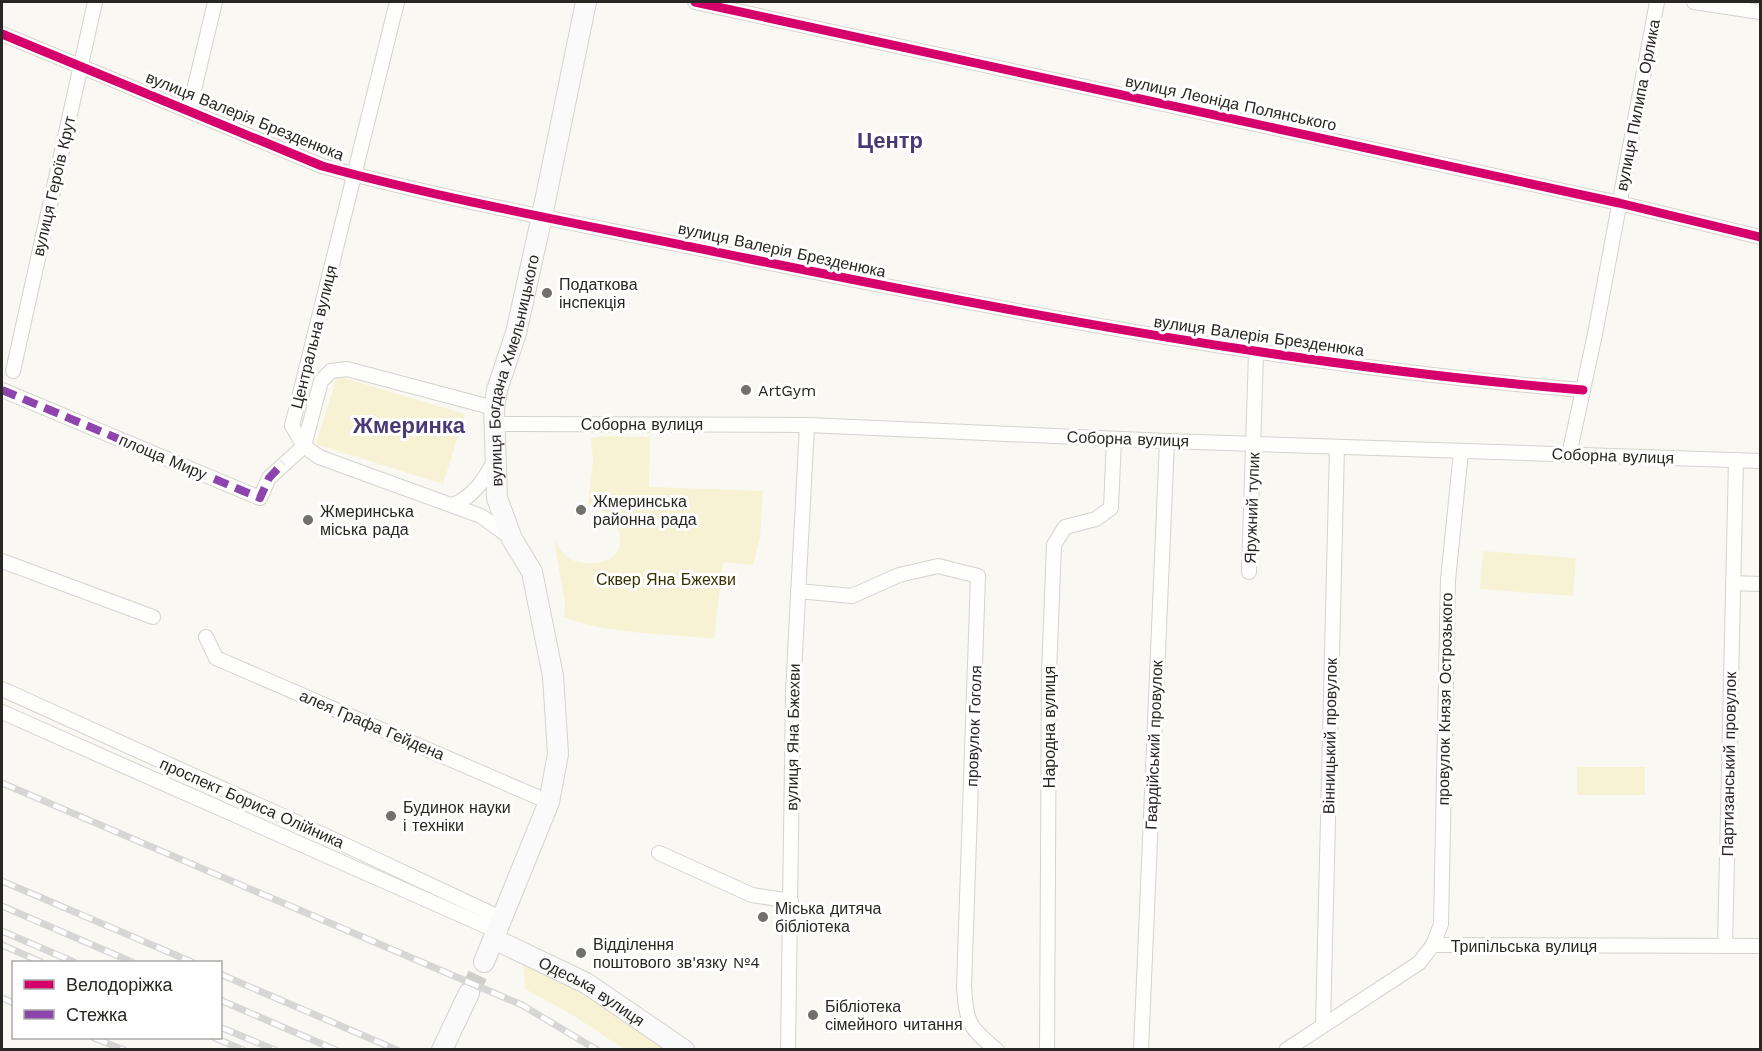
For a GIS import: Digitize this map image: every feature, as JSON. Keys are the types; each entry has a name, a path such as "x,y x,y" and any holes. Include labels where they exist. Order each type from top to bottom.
{"street":[{"name":"вулиця Героїв Крут","path":"13,371 95,2"},
{"path":"189,111 215,2"},
{"name":"Центральна вулиця","path":"304,446 292,426 397,2"},
{"name":"вулиця Богдана Хмельницького","path":"483,962 549,802 558,754 554,676 532,572 512,539 497,498 494,416 497,390 516,333 542,216 586,2"},
{"name":"вулиця Леоніда Полянського","path":"695,2 1619,203 1761,237"},
{"name":"вулиця Пилипа Орлика","path":"1569,455 1657,2"},
{"path":"1694,2 1735,5 1761,12"},
{"name":"вулиця Валерія Брезденюка","path":"2,34 322,166 355,175 542,216 1036,316 1256,353 1469,380 1583,390"},
{"name":"Яружний тупик","path":"1249,572 1256,353"},
{"name":"Соборна вулиця","path":"304,446 321,381 331,371 346,369 494,416 807,425 1114,439 1761,461"},
{"name":"площа Миру","path":"2,390 260,498 268,478 304,446"},
{"name":"вулиця Яна Бжехви","path":"788,1050 793,692 807,425"},
{"name":"Народна вулиця","path":"1047,1050 1049,673 1054,544 1065,527 1096,519 1111,508 1114,439"},
{"name":"Гвардійський провулок","path":"1142,1050 1167,441"},
{"path":"304,446 319,457 481,516 512,539"},
{"name":"Вінницький провулок","path":"1323,1025 1337,447"},
{"name":"провулок Князя Острозького","path":"1433,945 1441,924 1448,580 1461,452"},
{"name":"Партизанський провулок","path":"1725,946 1736,460"},
{"path":"453,505 466,499 482,484 494,462"},
{"path":"2,561 153,617"},
{"name":"провулок Гоголя","path":"798,591 852,596 871,590 898,575 938,566 978,576 964,987 966,1018 976,1034 997,1050"},
{"path":"1733,583 1761,584"},
{"name":"алея Графа Гейдена","path":"206,637 216,658 549,802"},
{"name":"проспект Бориса Олійника","path":"2,689 296,822 498,930"},
{"name":"проспект Бориса Олійника","path":"2,712 498,930"},
{"path":"658,853 752,895 790,901"},
{"name":"Одеська вулиця","path":"498,930 586,983 684,1050"},
{"name":"Трипільська вулиця","path":"1286,1050 1419,963 1433,945 1761,946"},
{"path":"442,1050 469,993"}],"green space":[{"path":"337,376 465,414 443,484 316,444"},
{"name":"Сквер Яна Бжехви","path":"650,437 649,487 763,491 760,537 753,565 723,562 714,639 619,630 564,617 565,603 554,540 567,557 581,563 602,562 613,556 619,548 620,538 611,518 601,510 588,505 593,461 591,438"},
{"path":"1483,551 1576,558 1573,596 1480,589"},
{"path":"1577,767 1645,767 1645,795 1577,795"},
{"path":"523,953 684,1049 624,1049 576,1017 525,989"}],"tunnel":[{"path":"469,993 484,962"}],"railway":[{"path":"2,783 522,1005 597,1050"},
{"path":"2,881 190,961"},
{"path":"2,906 130,961"},
{"path":"2,931 72,961"},
{"path":"2,945 39,961"},
{"path":"222,975 397,1050"},
{"path":"2,998 12,1002"},
{"path":"222,1001 336,1050"},
{"path":"222,1028 275,1050"},
{"path":"96,1039 124,1050"},
{"path":"217,1039 243,1050"}],"marked path":[{"path":"2,390 260,498 269,478 283,463"}],"cycle path":[{"path":"695,2 1619,203 1760,237"},
{"path":"2,34 322,166 428,192 854,280 1165,337 1373,368 1583,390"}],"place":[{"name":"Податкова інспекція","path":"547,293"},
{"name":"ArtGym","path":"746,390"},
{"name":"Жмеринська районна рада","path":"581,510"},
{"name":"Жмеринська міська рада","path":"308,520"},
{"name":"Будинок науки і техніки","path":"391,816"},
{"name":"Міська дитяча бібліотека","path":"763,917"},
{"name":"Відділення поштового зв'язку №4","path":"581,953"},
{"name":"Бібліотека сімейного читання","path":"813,1015"}],"district":[{"name":"Центр","path":"890,140"},
{"name":"Жмеринка","path":"409,425"}]}
